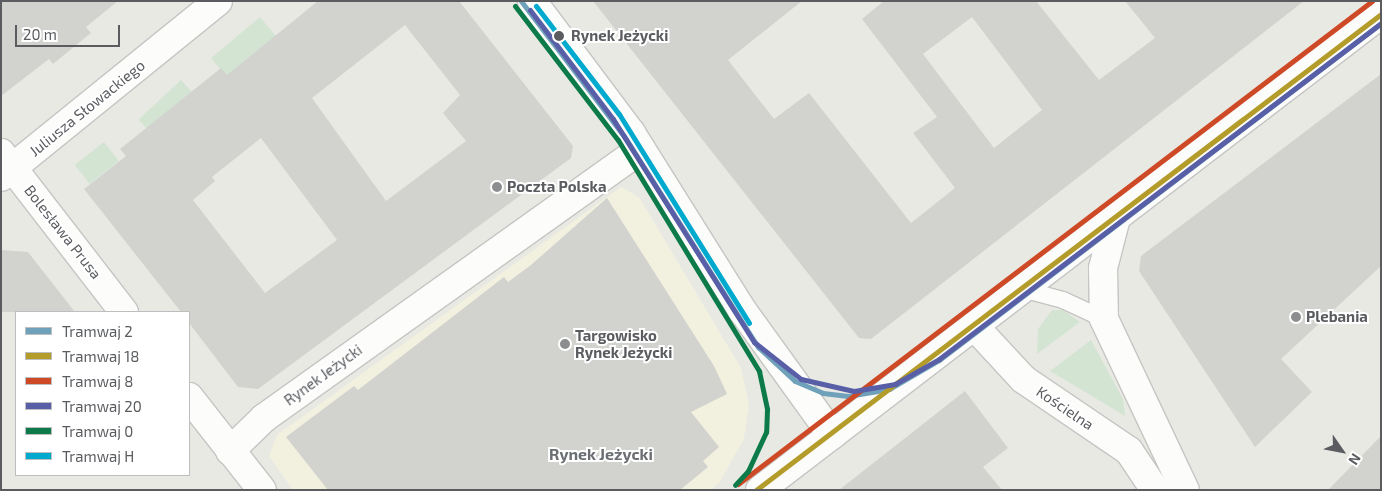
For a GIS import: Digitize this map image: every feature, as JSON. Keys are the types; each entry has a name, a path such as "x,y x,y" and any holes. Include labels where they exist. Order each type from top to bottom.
{"street":[{"name":"Juliusza Słowackiego","path":"5,166 218,1"},
{"path":"532,1 641,149 742,310 832,435"},
{"path":"766,487 1117,214 1381,14"},
{"name":"Rynek Jeżycki","path":"230,450 264,418 641,149"},
{"name":"Bolesława Prusa","path":"5,166 123,311"},
{"path":"1117,214 1104,268 1104,319 1185,490"},
{"name":"Kościelna","path":"974,326 1023,379 1129,451 1155,490"},
{"path":"190,398 262,490"}],"lane":[{"path":"1022,289 1063,300 1104,319"}],"shaded area":[{"name":"Targowisko Rynek Jeżycki","path":"621,187 639,197 741,368 749,404 744,439 719,483 711,490 293,490 269,456 277,435"}],"green space":[{"path":"260,17 276,36 227,77 211,58"},
{"path":"181,80 192,92 149,131 139,120"},
{"path":"104,142 119,161 90,184 75,165"},
{"path":"1052,310 1063,310 1080,322 1037,354 1038,329"},
{"path":"1091,340 1123,399 1125,416 1050,371"}],"building":[{"path":"1,1 118,1 86,27 91,33 53,64 49,59 1,96"},
{"path":"318,1 459,1 573,146 571,158 258,389 238,387 190,324 190,311 180,311 84,189 126,156 120,149 221,68 227,75","holes":["405,25 460,95 443,113 466,141 386,201 312,98","261,138 337,240 265,293 193,200 215,181 212,177"]},
{"path":"593,1 802,1 728,60 774,119 809,93 911,223 955,188 913,133 937,117 862,19 884,1 1036,1 1099,80 1155,38 1125,1 1304,1 871,339 859,338","holes":["972,17 1042,110 994,148 923,54"]},
{"path":"1381,74 1381,266 1281,359 1312,392 1255,447 1139,271 1141,256"},
{"name":"Targowisko Rynek Jeżycki","path":"607,198 714,366 727,394 691,412 719,447 703,461 708,467 680,490 328,490 286,437 354,386 358,390 504,277 508,282 531,265"},
{"path":"1,250 28,252 74,311 15,311 1,312"},
{"path":"965,391 1008,448 983,467 1002,490 839,490"},
{"path":"1381,436 1381,490 1328,490"}],"tram line":[{"name":"2","path":"521,1 624,136 758,347 795,381 823,393 848,396 889,389 939,360 1381,23"},
{"name":"8","path":"738,484 1372,1"},
{"name":"0","path":"515,6 618,140 759,371 767,409 766,432 748,471 735,485"},
{"name":"H","path":"536,6 619,114 749,323"},
{"name":"20","path":"530,10 613,119 754,342 801,379 854,391 895,384 939,359 1381,23"},
{"name":"18","path":"756,490 1381,14"}],"place":[{"name":"Rynek Jeżycki","path":"559,36"},
{"name":"Poczta Polska","path":"497,187"},
{"name":"Plebania","path":"1296,317"},
{"name":"Targowisko Rynek Jeżycki","path":"565,344"}],"district":[{"name":"Rynek Jeżycki","path":"601,454"}]}
